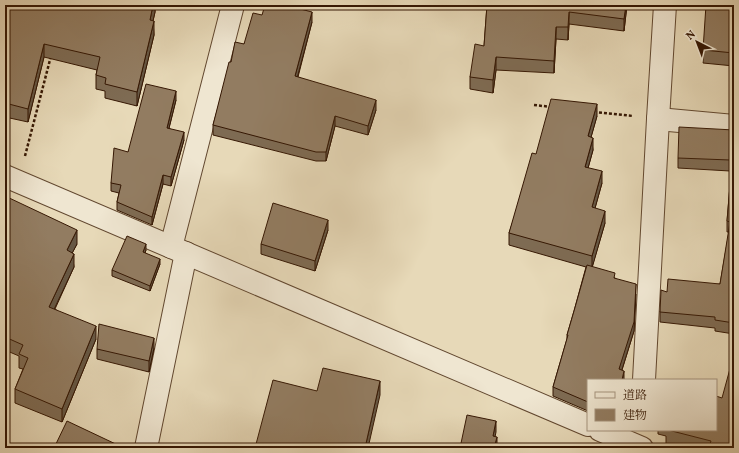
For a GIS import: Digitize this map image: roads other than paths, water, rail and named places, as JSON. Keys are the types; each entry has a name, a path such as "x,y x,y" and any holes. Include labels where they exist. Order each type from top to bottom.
{"street":[{"path":"146,448 178,250 233,5"},
{"path":"644,379 665,5"},
{"path":"658,119 734,126"},
{"path":"12,179 587,425"},
{"path":"602,431 641,448 642,431"}]}
